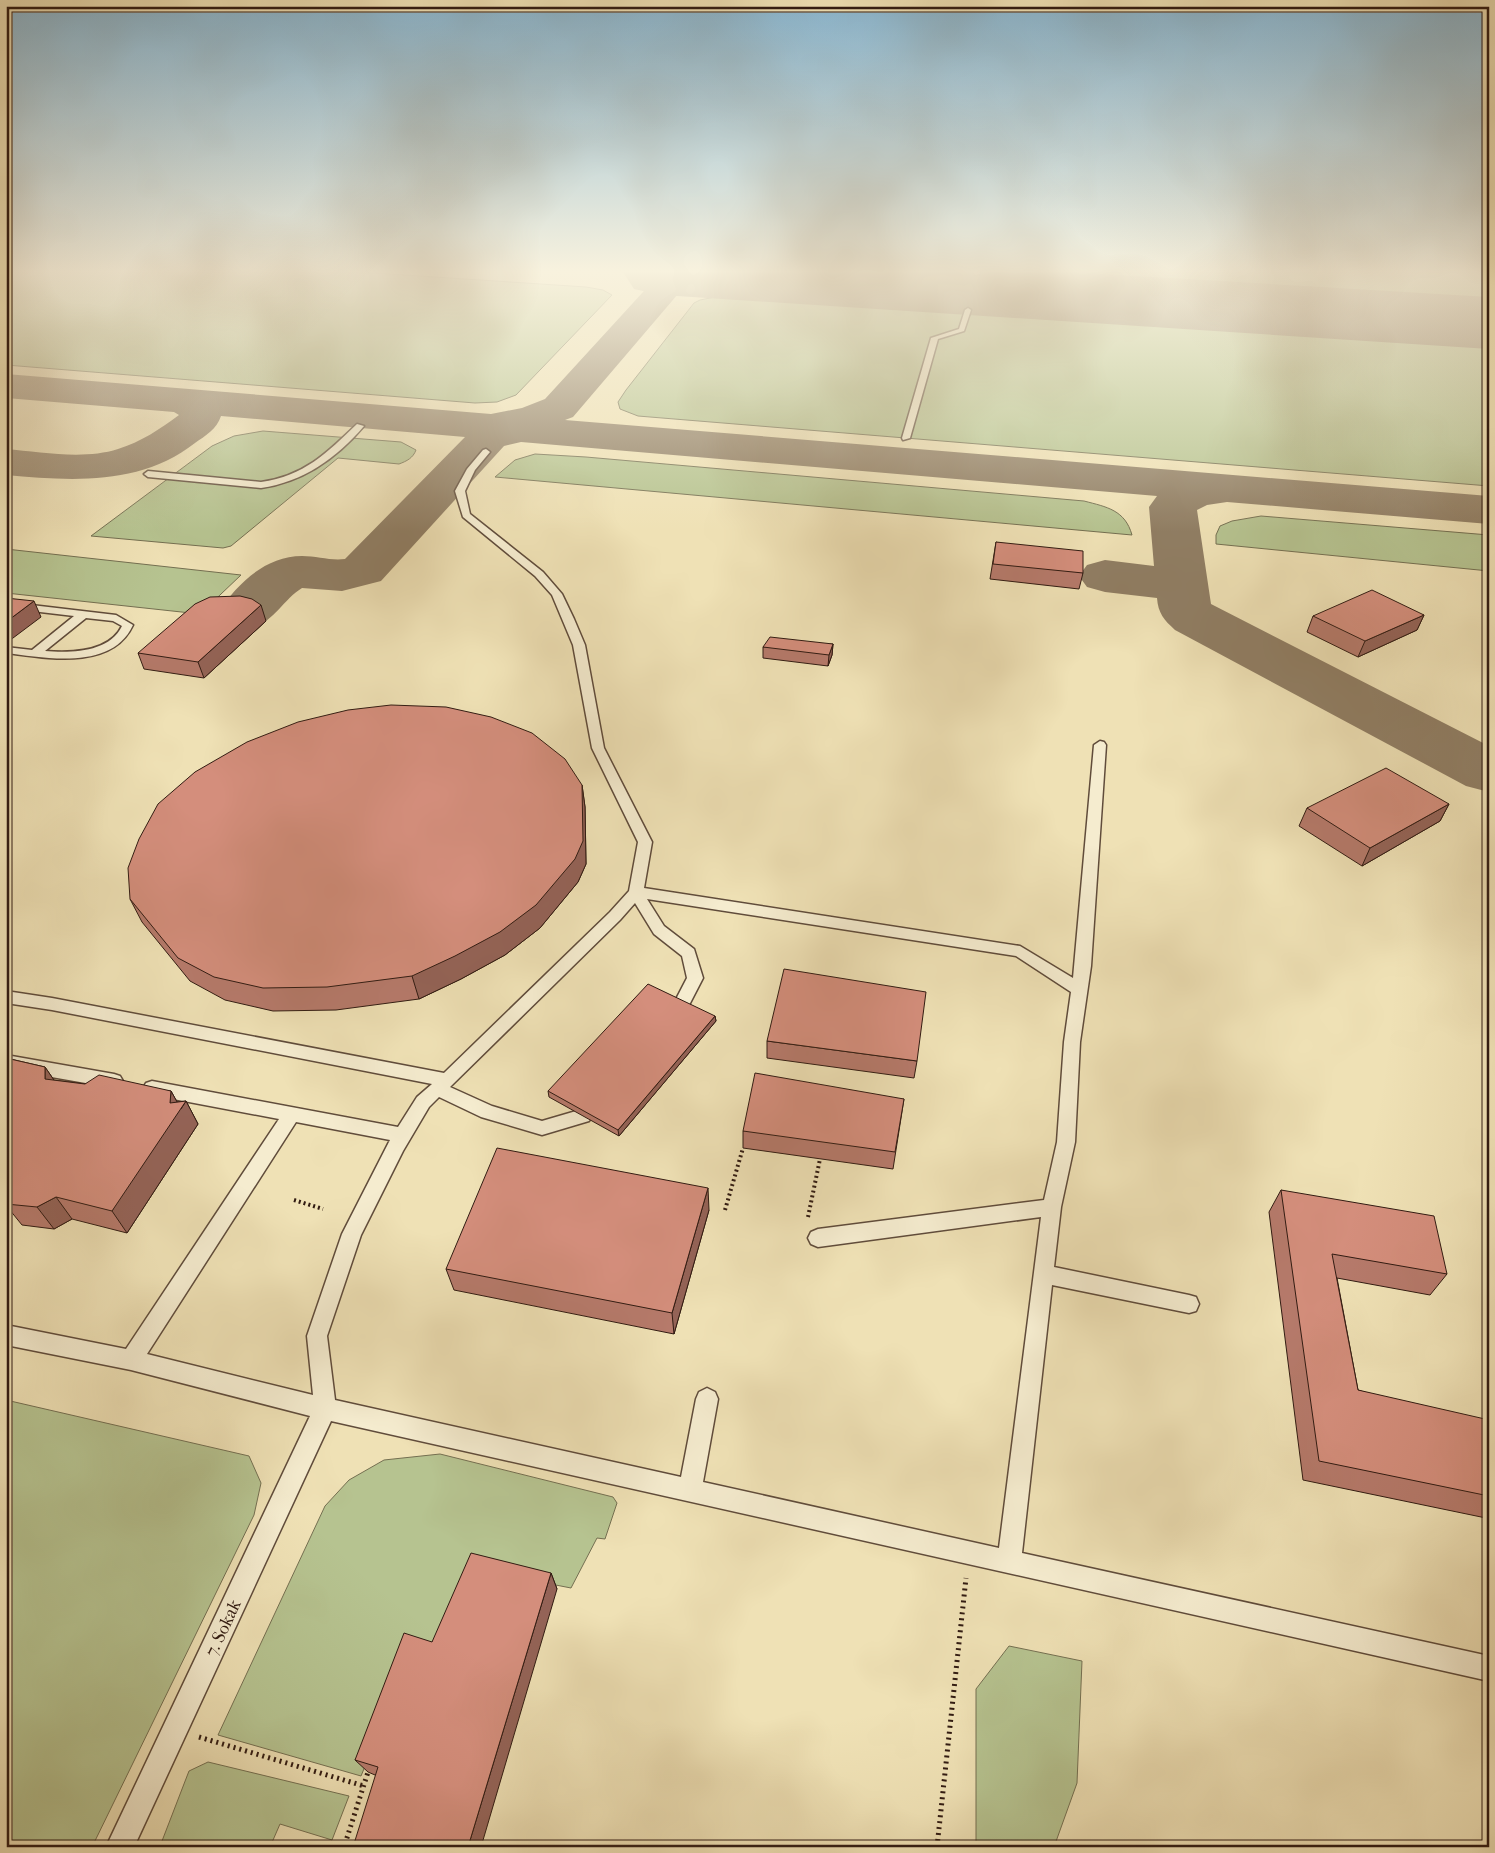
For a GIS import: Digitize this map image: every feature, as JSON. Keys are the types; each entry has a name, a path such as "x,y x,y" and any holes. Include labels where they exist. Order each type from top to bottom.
{"lane":[{"path":"906,438 929,358"},
{"path":"148,474 261,484 282,482 300,476 316,466 360,426"},
{"path":"325,1409 317,1336 352,1234 404,1135 423,1102 615,916 636,892 645,842 598,748 579,645 557,594 539,574 466,514 460,491 472,469 486,452"},
{"path":"6,605 116,618 128,625 121,638 99,651 70,655 6,650"},
{"path":"35,653 84,614"},
{"path":"1009,1561 1052,1207 1066,1142 1072,1042 1079,989 1100,745"},
{"path":"636,892 1020,950 1079,989"},
{"path":"636,892 659,930 689,953 695,978 681,1005"},
{"path":"6,997 52,1004 442,1084 488,1112 542,1128 583,1116"},
{"path":"6,1062 404,1135"},
{"path":"131,1360 292,1113"},
{"path":"812,1232 1052,1207"},
{"path":"1043,1274 1189,1304"},
{"path":"6,1335 131,1360 325,1409 1489,1669"},
{"path":"690,1491 707,1399"},
{"name":"7. Sokak","path":"120,1847 325,1409"}],"path":[{"path":"725,1210 743,1148"},
{"path":"812,1232 820,1159"},
{"path":"294,1200 323,1209"},
{"path":"937,1847 968,1552"},
{"path":"176,1730 364,1786"},
{"path":"345,1844 368,1772"}],"green space":[{"path":"6,358 551,358 516,395 497,402 475,403 6,365"},
{"path":"651,358 1489,358 1489,486 638,416 620,409 618,402"},
{"path":"263,431 401,442 416,450 409,459 399,464 338,458 231,546 223,548 91,536 212,446 234,436"},
{"path":"535,454 1084,501 1107,508 1120,515 1125,520 1132,535 495,477 515,460"},
{"path":"1261,516 1489,535 1489,571 1216,544 1216,535 1220,526 1232,521"},
{"path":"6,549 241,575 200,614 6,593"},
{"path":"6,1400 249,1456 261,1483 254,1515 92,1847 6,1847"},
{"path":"440,1454 613,1497 617,1503 605,1539 597,1538 571,1588 479,1570 442,1657 414,1648 361,1776 218,1735 325,1506 349,1480 384,1460"},
{"path":"1009,1646 1082,1661 1077,1783 1054,1847 976,1847 976,1689"},
{"path":"208,1762 349,1796 332,1840 280,1824 270,1847 163,1847 162,1841 189,1771"}],"building":[{"path":"996,542 1083,551 1083,573 993,564"},
{"path":"1372,590 1424,615 1365,641 1313,616"},
{"path":"240,596 252,599 261,605 198,662 138,653 195,604 210,597"},
{"path":"6,598 34,601 6,622"},
{"path":"770,637 833,644 829,655 763,647"},
{"path":"391,705 446,707 491,717 532,733 565,759 582,785 583,841 575,859 536,905 500,932 412,976 327,987 263,988 214,977 178,958 130,899 128,868 139,839 158,804 195,772 247,742 298,722 348,710"},
{"path":"1386,768 1449,804 1370,848 1307,808"},
{"path":"784,969 926,992 917,1061 767,1041"},
{"path":"648,984 715,1016 618,1130 548,1091"},
{"path":"6,1058 45,1067 45,1079 85,1084 99,1075 171,1091 170,1103 186,1101 112,1211 56,1197 37,1207 6,1204"},
{"path":"755,1073 904,1099 895,1152 743,1131"},
{"path":"497,1148 708,1188 672,1313 446,1269"},
{"path":"1281,1190 1434,1216 1447,1274 1332,1254 1358,1390 1485,1419 1489,1432 1489,1496 1319,1461"},
{"path":"471,1553 551,1573 468,1847 353,1847 378,1767 355,1760 404,1633 432,1642"}],"taxiway":[{"path":"493,426 532,419 559,408 603,358"},
{"path":"6,386 177,400"},
{"path":"6,462 85,467 108,465 130,460 152,451 175,438 199,420 201,415 199,409 177,400"},
{"path":"177,400 521,429"},
{"path":"246,611 280,578 294,572 342,575 363,570 489,437 521,429"},
{"path":"521,429 1227,488"},
{"path":"1227,488 1489,510"},
{"path":"1227,488 1190,495 1173,507 1185,610 1195,618 1489,772"},
{"path":"1105,576 1159,582"}]}
